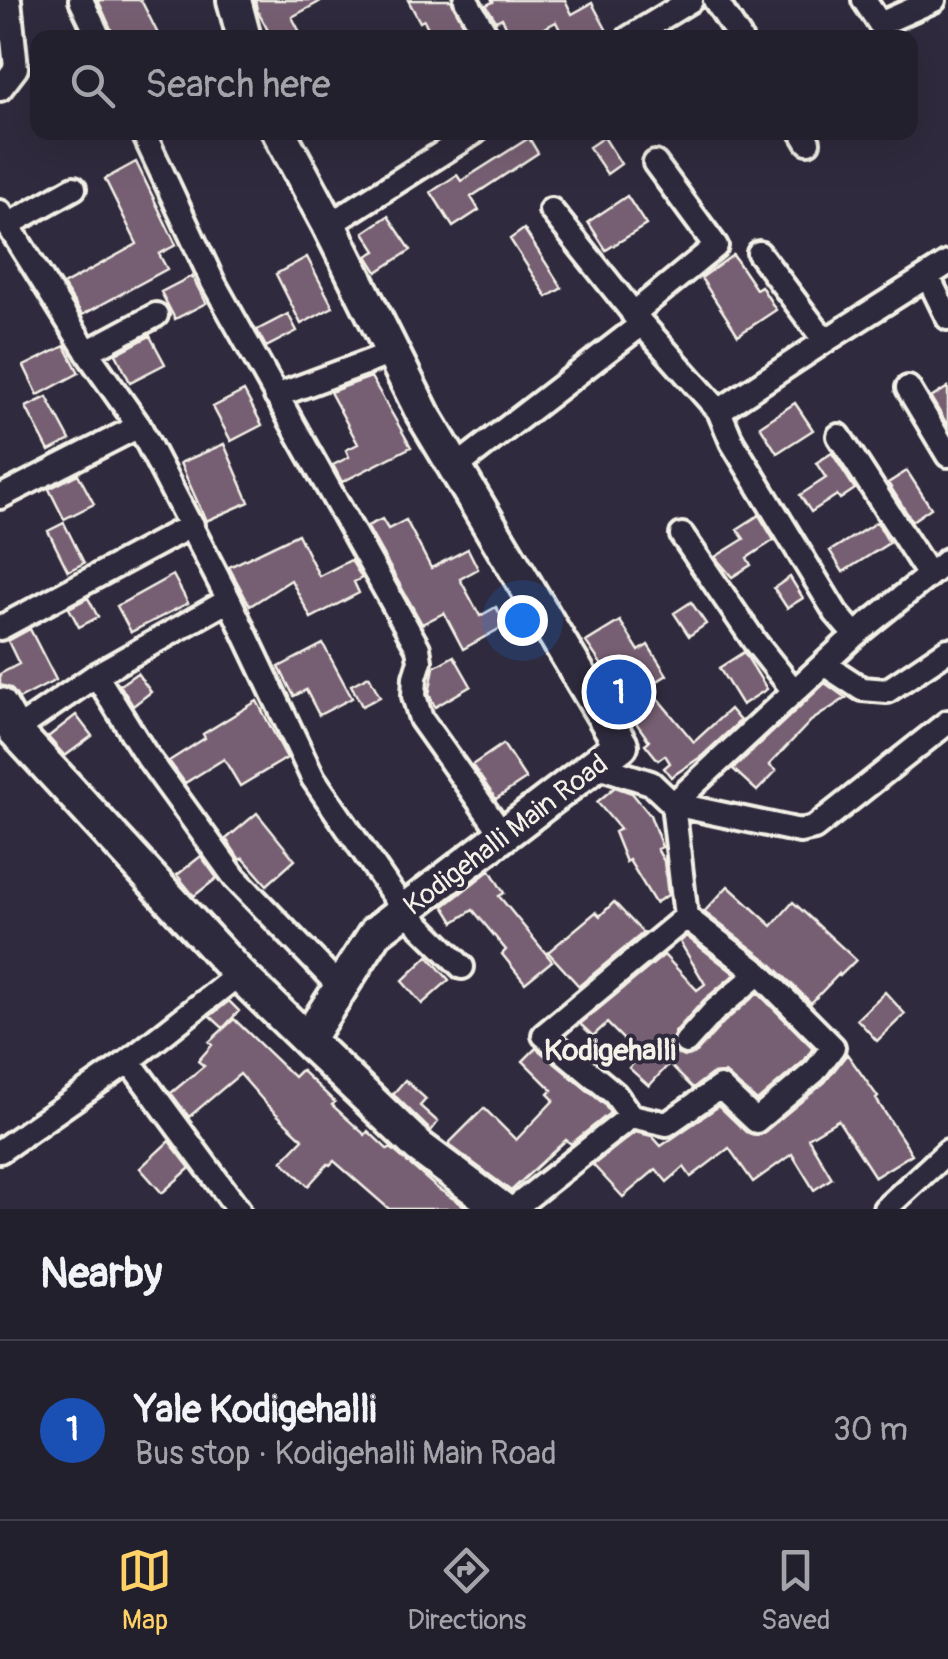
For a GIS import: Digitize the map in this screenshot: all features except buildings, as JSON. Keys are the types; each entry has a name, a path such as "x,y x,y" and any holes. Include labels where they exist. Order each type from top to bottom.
{"street":[{"path":"0,89 16,68 9,0"},
{"path":"81,0 94,30"},
{"path":"234,0 242,30"},
{"path":"466,0 483,30"},
{"path":"642,30 691,0"},
{"path":"715,0 735,30"},
{"path":"864,0 880,24 934,0"},
{"path":"147,140 213,282 418,648 420,661 414,696 421,718 503,834"},
{"name":"Kodigehalli Main Road","path":"283,140 424,414 621,745 376,932 307,1040"},
{"path":"329,225 462,140"},
{"path":"456,468 638,319 716,246 656,163"},
{"path":"74,188 4,218 86,352 139,426 192,525 314,778 404,910 462,967"},
{"path":"551,210 719,412 732,442 836,613 855,635"},
{"path":"759,253 824,341"},
{"path":"719,412 948,264"},
{"path":"928,276 948,318"},
{"path":"86,352 156,315"},
{"path":"276,396 392,353"},
{"path":"908,388 948,455"},
{"path":"0,497 139,426"},
{"path":"839,436 929,575"},
{"path":"0,628 192,525"},
{"path":"682,536 794,691"},
{"path":"673,804 855,635 948,560"},
{"path":"229,600 96,675 8,718 239,974 419,1147 502,1209"},
{"path":"824,664 862,689 887,691 948,650"},
{"path":"96,675 144,752 235,878 340,988"},
{"path":"595,765 651,783 673,804 800,832 814,828 948,722"},
{"path":"673,804 686,917 759,974 833,1047 815,1071 756,1122 720,1087 667,1124 631,1116 615,1094 544,1035 686,917"},
{"path":"0,1150 128,1061 239,974"},
{"path":"686,1042 714,1011 759,974"},
{"path":"128,1061 238,1209"},
{"path":"514,1209 631,1116"},
{"path":"885,1209 948,1151"}],"place":[{"name":"Yale Kodigehalli","path":"619,692"}],"district":[{"name":"Kodigehalli","path":"610,1050"}]}
